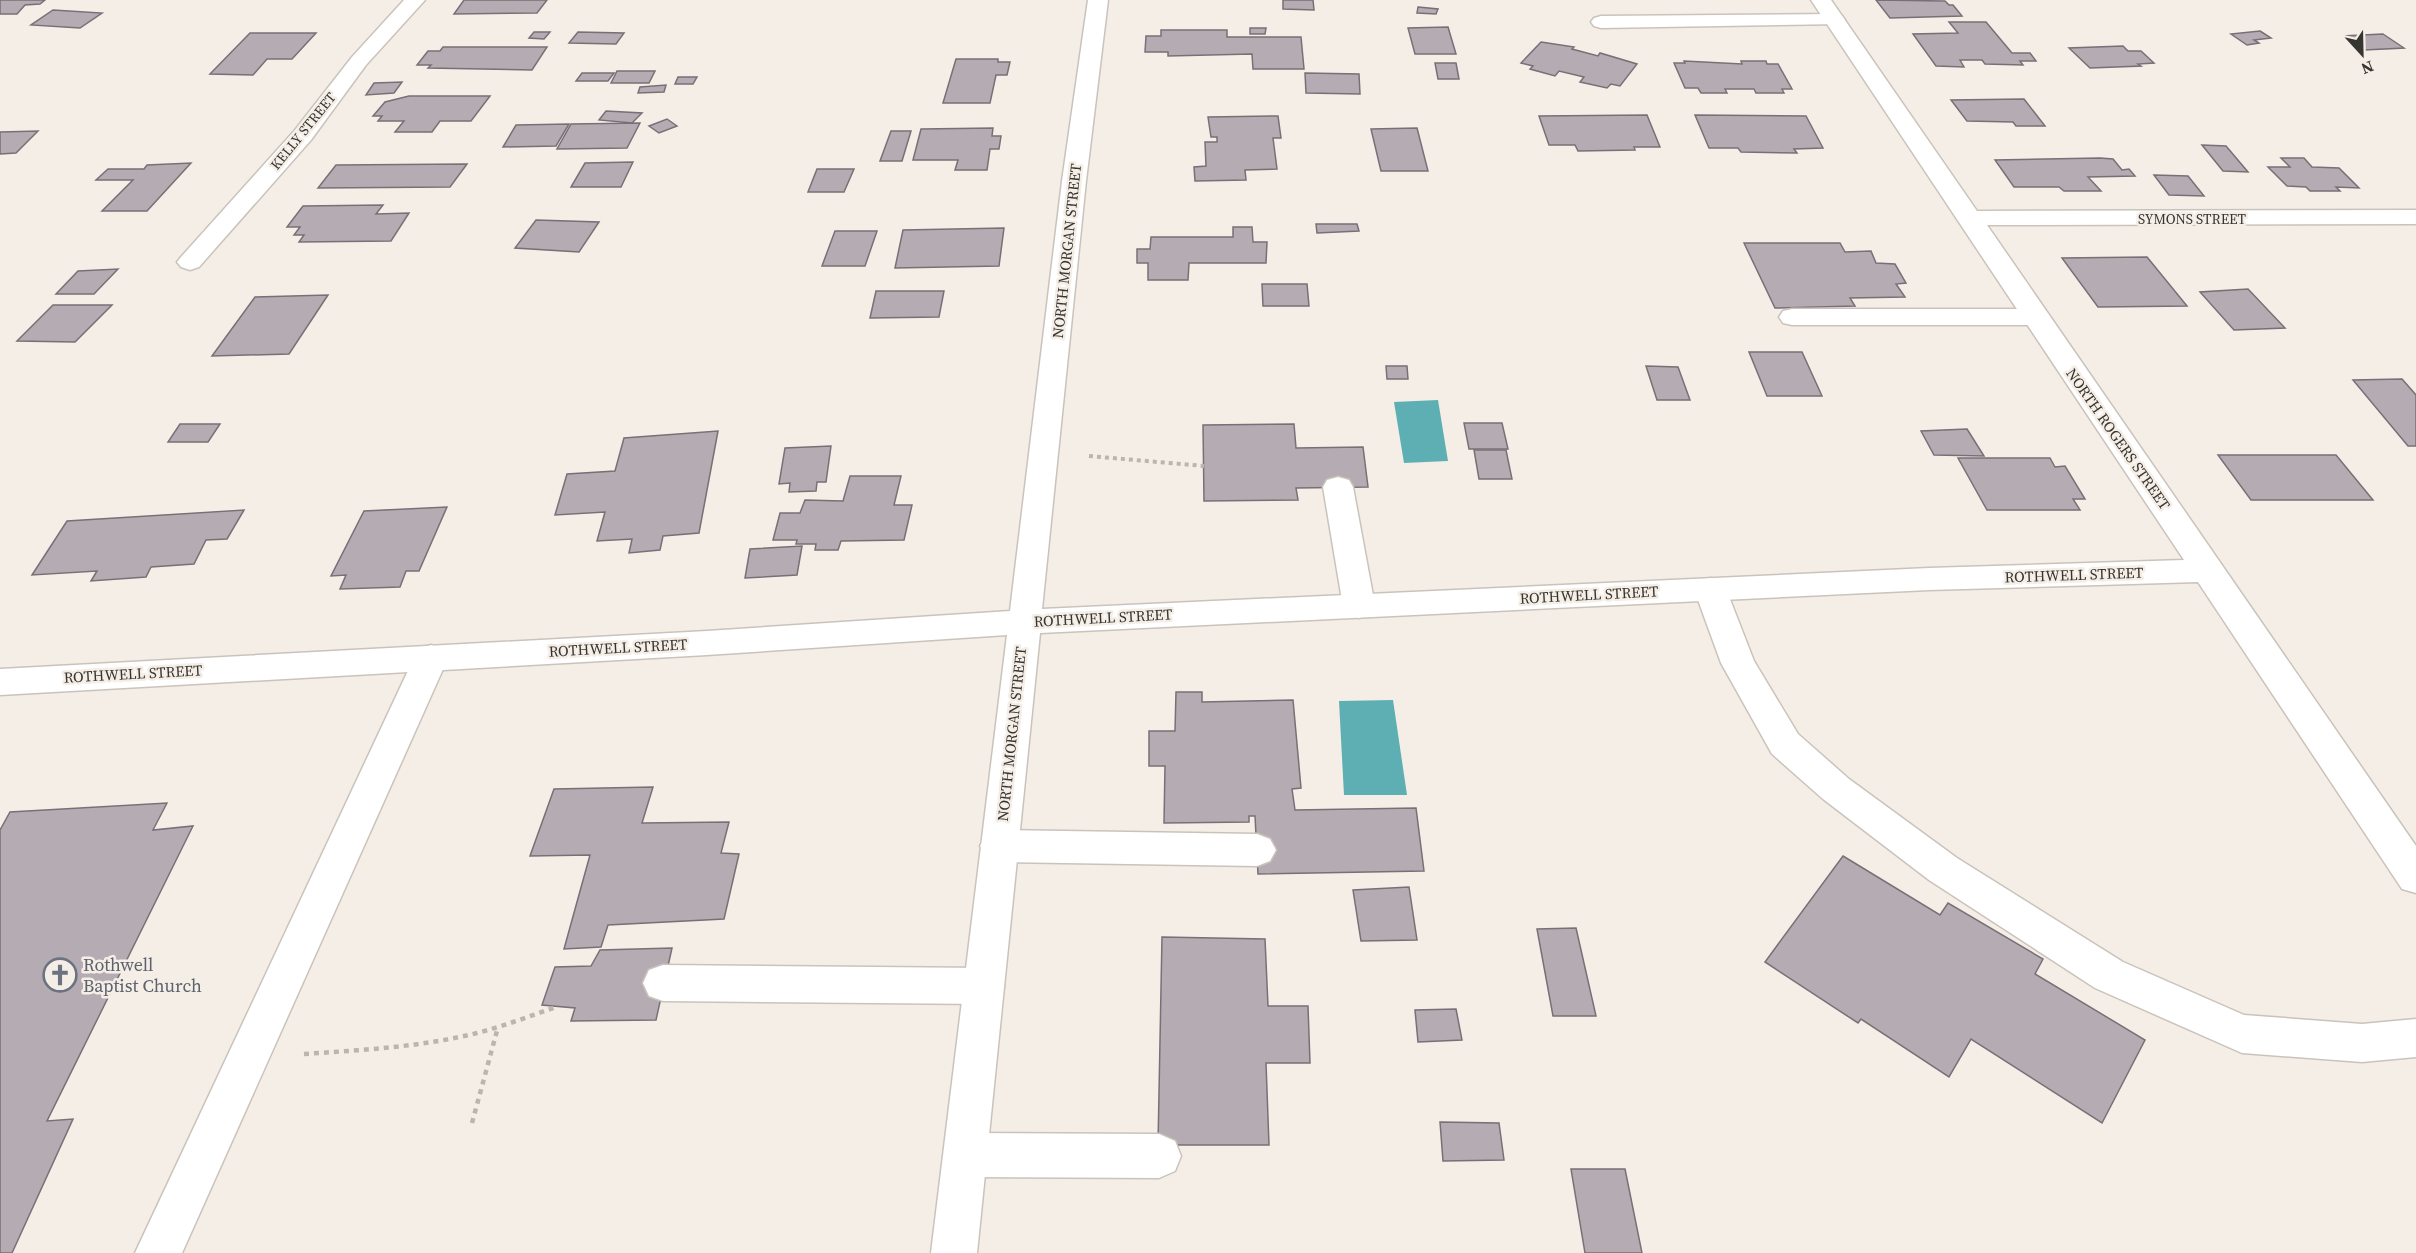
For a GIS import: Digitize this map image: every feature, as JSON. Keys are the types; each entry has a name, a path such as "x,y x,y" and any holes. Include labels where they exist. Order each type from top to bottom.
{"street":[{"name":"KELLY STREET","path":"190,262 303,135 359,61 416,0"},
{"name":"NORTH MORGAN STREET","path":"954,1253 1074,181 1098,0"},
{"name":"NORTH ROGERS STREET","path":"1821,0 2416,877"},
{"path":"1601,22 1835,20"},
{"name":"SYMONS STREET","path":"1968,218 2416,217"},
{"path":"1792,317 2035,317"},
{"path":"1338,487 1359,606"},
{"name":"ROTHWELL STREET","path":"0,682 1359,606 1929,579 2208,570"},
{"path":"1710,589 1738,663 1785,744 1836,789 1943,868 2109,975 2242,1034 2362,1043 2416,1038"},
{"path":"158,1253 431,658"},
{"path":"999,846 1257,850"},
{"path":"663,983 984,986"},
{"path":"966,1155 1159,1156"}],"path":[{"path":"1043,456 1107,456 1175,465 1204,466"},
{"path":"359,1051 430,1041 498,1027 556,1007"},
{"path":"472,1123 498,1027"}],"water":[{"path":"1438,400 1448,461 1404,463 1394,402"},
{"path":"1393,700 1407,795 1344,795 1339,701"}],"building":[{"path":"0,0 45,0 40,4 25,5 17,14 0,14"},
{"path":"464,0 547,0 537,13 454,14"},
{"path":"1283,0 1313,0 1314,10 1283,9"},
{"path":"1876,0 1945,1 1953,5 1962,16 1890,18"},
{"path":"1418,7 1438,9 1436,14 1417,13"},
{"path":"53,10 102,13 80,28 31,25"},
{"path":"1949,22 1986,22 2012,53 2030,53 2036,61 2020,61 2023,65 1985,64 1982,60 1960,60 1964,67 1936,66 1913,34 1958,33"},
{"path":"1448,27 1456,54 1415,54 1408,28"},
{"path":"1250,28 1266,28 1265,34 1250,34"},
{"path":"1161,30 1227,30 1227,37 1301,37 1304,69 1253,69 1252,54 1168,56 1168,52 1145,52 1146,36 1161,36"},
{"path":"2260,31 2271,38 2254,40 2259,43 2247,45 2231,34"},
{"path":"534,32 550,32 544,39 529,38"},
{"path":"578,32 624,33 616,44 569,43"},
{"path":"250,33 316,33 292,59 267,59 253,75 210,74"},
{"path":"2383,34 2404,48 2364,50 2343,36"},
{"path":"1541,42 1574,47 1572,49 1598,56 1600,53 1637,64 1620,86 1611,84 1607,88 1580,82 1584,77 1559,71 1555,76 1530,69 1533,66 1521,63"},
{"path":"2123,46 2128,51 2141,51 2154,63 2138,64 2141,66 2090,68 2069,48"},
{"path":"443,47 547,47 532,70 428,68 431,65 417,65 428,51 440,51"},
{"path":"956,59 998,59 998,62 1010,62 1007,75 996,75 990,103 943,103"},
{"path":"1684,61 1742,64 1741,61 1766,61 1767,64 1778,64 1792,89 1782,89 1784,93 1756,93 1754,89 1725,89 1727,93 1701,93 1698,88 1685,88 1674,63 1685,63"},
{"path":"1435,63 1456,63 1459,79 1438,79"},
{"path":"617,71 655,71 649,83 611,83"},
{"path":"582,73 614,73 608,81 576,81"},
{"path":"1305,73 1359,74 1360,94 1306,93"},
{"path":"678,77 697,77 693,84 675,84"},
{"path":"402,82 394,93 366,95 374,83"},
{"path":"666,85 664,92 638,93 640,87"},
{"path":"409,96 490,96 471,121 440,121 432,132 395,132 404,121 378,121 382,116 373,116 385,102"},
{"path":"2024,99 2045,126 2016,126 2013,122 1967,121 1951,100"},
{"path":"606,111 642,113 632,123 599,120"},
{"path":"1647,115 1660,147 1578,151 1575,145 1549,145 1539,116"},
{"path":"1695,115 1806,116 1823,148 1794,149 1797,153 1741,152 1738,148 1709,148"},
{"path":"1278,116 1281,138 1273,138 1277,169 1245,170 1246,180 1195,181 1194,167 1206,166 1205,142 1217,142 1217,137 1211,137 1208,117"},
{"path":"667,119 677,126 659,133 649,126"},
{"path":"640,123 627,148 557,149 571,124"},
{"path":"569,124 556,146 503,147 516,125"},
{"path":"993,128 992,136 1001,136 999,149 990,149 987,170 955,170 958,160 913,160 921,129"},
{"path":"1417,128 1428,171 1381,171 1371,129"},
{"path":"38,131 16,153 0,154 0,132"},
{"path":"891,131 911,131 902,161 880,161"},
{"path":"2202,145 2226,146 2248,172 2223,171"},
{"path":"2281,158 2304,158 2312,167 2339,168 2359,188 2336,187 2340,191 2310,191 2306,187 2287,186 2268,167 2290,167"},
{"path":"2113,159 2122,170 2129,169 2135,176 2088,177 2101,191 2064,191 2059,187 2014,187 1995,160"},
{"path":"633,162 621,187 571,187 585,163"},
{"path":"191,163 147,211 102,211 133,180 96,180 108,169 144,169 147,165"},
{"path":"467,164 450,187 318,188 336,165"},
{"path":"817,169 854,169 844,192 808,192"},
{"path":"2154,175 2188,176 2204,196 2169,195"},
{"path":"383,205 376,214 409,213 391,241 299,242 304,235 294,235 300,227 287,227 303,206"},
{"path":"536,220 599,222 579,252 515,248"},
{"path":"1316,224 1357,224 1359,231 1317,233"},
{"path":"1233,227 1252,227 1253,242 1267,242 1266,263 1189,263 1188,280 1148,280 1148,263 1137,263 1137,249 1150,249 1151,237 1233,237"},
{"path":"1004,228 999,266 895,268 903,230"},
{"path":"835,231 877,231 865,266 822,266"},
{"path":"1744,243 1840,243 1845,252 1871,251 1876,263 1895,264 1906,283 1896,284 1905,297 1850,298 1855,306 1775,308"},
{"path":"2147,257 2187,306 2098,307 2062,258"},
{"path":"118,269 94,294 56,294 78,271"},
{"path":"1262,284 1307,284 1309,306 1263,306"},
{"path":"2248,289 2285,328 2234,330 2200,292"},
{"path":"876,291 944,291 939,317 870,318"},
{"path":"328,295 289,354 212,356 255,297"},
{"path":"53,305 112,305 75,342 17,341"},
{"path":"1749,352 1802,352 1822,396 1767,396"},
{"path":"1386,366 1407,366 1408,379 1387,379"},
{"path":"1646,366 1678,367 1690,400 1657,400"},
{"path":"2402,379 2416,395 2416,446 2408,446 2353,380"},
{"path":"1464,423 1502,423 1508,449 1469,449"},
{"path":"180,424 220,424 208,442 168,442"},
{"path":"1294,424 1296,448 1363,447 1368,487 1296,488 1298,500 1204,501 1203,425"},
{"path":"1967,429 1984,456 1934,455 1921,431"},
{"path":"718,431 699,533 663,536 660,550 629,553 632,539 597,541 605,512 555,515 567,474 615,471 624,438"},
{"path":"831,446 826,482 817,482 816,491 789,492 790,483 779,484 785,448"},
{"path":"1474,450 1506,450 1512,479 1479,479"},
{"path":"2218,455 2336,455 2373,500 2251,500"},
{"path":"1958,458 2050,458 2055,467 2065,466 2085,499 2073,499 2080,510 1987,510"},
{"path":"850,476 901,476 894,505 912,505 904,540 841,541 838,550 815,550 816,544 796,544 797,540 773,540 780,513 800,513 805,500 843,501"},
{"path":"447,507 419,571 406,571 400,587 340,589 346,575 331,576 364,511"},
{"path":"244,510 227,539 206,540 194,564 151,567 146,577 91,581 97,571 32,575 67,521"},
{"path":"802,546 797,575 745,578 750,549"},
{"path":"1176,692 1202,692 1202,702 1293,700 1301,788 1292,789 1295,810 1416,808 1424,871 1258,874 1255,816 1249,816 1249,822 1164,823 1165,766 1149,766 1149,731 1175,731"},
{"path":"653,787 642,823 729,822 721,853 739,854 724,919 608,925 601,947 564,949 590,855 530,856 554,789"},
{"name":"Rothwell Baptist Church","path":"167,803 153,830 193,826 47,1121 73,1119 12,1253 0,1253 0,830 10,812"},
{"path":"1843,856 1940,915 1948,903 2043,959 2035,974 2145,1040 2102,1123 1971,1039 1949,1077 1861,1019 1858,1023 1765,962"},
{"path":"1409,887 1417,940 1361,941 1353,890"},
{"path":"1576,928 1596,1016 1553,1016 1537,929"},
{"path":"1162,937 1265,939 1268,1006 1308,1006 1310,1063 1266,1063 1269,1145 1158,1145"},
{"path":"672,948 656,1020 571,1021 575,1008 542,1005 555,967 591,966 600,950"},
{"path":"1456,1009 1462,1040 1418,1042 1415,1010"},
{"path":"1440,1122 1499,1123 1504,1160 1443,1161"},
{"path":"1571,1169 1625,1169 1642,1253 1585,1253"}],"place":[{"name":"Rothwell Baptist Church","path":"60,975"}]}
